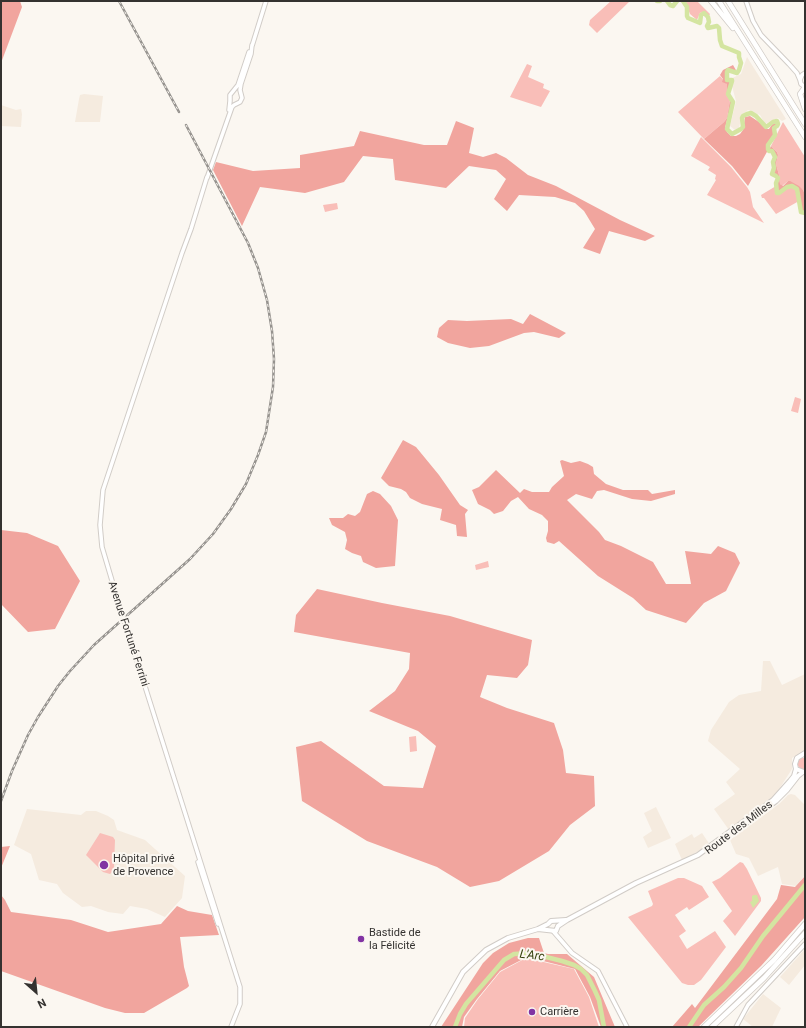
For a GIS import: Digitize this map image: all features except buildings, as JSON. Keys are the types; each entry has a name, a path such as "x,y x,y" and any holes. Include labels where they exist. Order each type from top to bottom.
{"highway":[{"path":"711,1 728,21 775,89"},
{"path":"719,1 805,137"},
{"path":"728,1 805,124"},
{"path":"805,87 801,91 800,96 805,109"},
{"path":"704,1027 774,960 805,924"},
{"path":"712,1027 764,978 805,933"}],"main road":[{"path":"252,45 241,84 242,100 237,103 233,103 230,101 230,95 238,85 266,1"},
{"path":"746,1 753,21 761,35 797,73 801,84 805,87"},
{"path":"789,64 797,70 805,73 802,75 800,80"},
{"path":"234,91 238,91 241,94"},
{"name":"Avenue Fortuné Ferrini","path":"214,159 230,107 230,101"},
{"name":"Avenue Fortuné Ferrini","path":"231,1027 240,1004 241,992 225,939 215,916 194,843 105,559 102,547 100,525 103,490 125,422 203,195 207,177 232,108 237,103"},
{"name":"Route des Milles","path":"555,929 567,920 629,887 703,852 764,807 784,789 794,776 796,760 805,754"},
{"path":"796,769 804,772"},
{"name":"Route des Milles","path":"665,871 686,864 710,850 776,801 798,776 804,772"},
{"path":"432,1027 463,972 477,957 495,943 538,929 551,921 567,920"},
{"path":"555,929 556,921"},
{"path":"548,924 555,929 560,940 574,955 595,969 606,986 627,1027"},
{"path":"538,929 555,929"},
{"path":"736,1027 748,1005 805,944"}],"shaded area":[{"path":"1,1 20,1 22,7 1,63"},
{"path":"611,1 630,1 597,33 589,25 590,20"},
{"path":"685,1 697,1 710,14 709,16 703,12 700,13 697,20 690,14"},
{"path":"747,57 786,119 782,121 778,118 765,124 760,115 748,110 742,115 739,128 735,130 730,126 736,101 730,79 741,74"},
{"path":"527,64 532,66 528,77 544,84 543,88 550,91 541,107 510,97"},
{"path":"733,65 737,72 726,71 726,81 732,81 728,90 728,94 732,101 725,128 727,132 731,136 740,134 743,130 745,117 750,116 766,129 769,129 773,123 776,122 777,124 773,129 774,134 767,145 768,150 748,186 732,166 704,139 727,118 730,100 727,95 727,84 722,82 723,79 720,75 723,70"},
{"path":"720,76 727,84 727,95 730,100 727,118 704,139 678,112"},
{"path":"80,95 103,96 100,122 75,122"},
{"path":"1,105 16,110 21,109 21,127 1,126"},
{"path":"456,121 474,128 469,153 483,157 496,153 506,158 528,175 556,186 620,220 655,236 645,241 609,231 600,254 583,248 595,229 584,211 575,203 555,197 519,195 507,211 494,199 506,179 496,170 469,166 446,188 395,180 393,159 363,156 344,182 305,193 260,187 242,226 213,170 216,162 253,171 300,168 300,155 354,146 360,131 424,145 447,145"},
{"path":"783,122 805,157 805,194 803,190 788,181 782,186 780,184 776,164 778,155 771,146"},
{"path":"701,137 731,167 747,187 750,192 753,207 764,223 707,195 716,180 716,175 708,170 710,167 691,156"},
{"path":"771,146 778,155 776,164 780,184 783,186 790,181 803,190 805,194 805,212 802,212 798,188 788,186 780,192 777,192 778,176 776,174 772,174 775,168 774,161 776,155 773,151 769,150"},
{"path":"776,186 777,194 780,194 791,187 795,188 799,201 776,214 761,195"},
{"path":"337,203 338,209 325,212 323,205"},
{"path":"530,314 566,333 559,338 534,332 524,333 489,346 470,348 448,343 437,337 439,328 448,320 467,321 511,319 523,324"},
{"path":"795,397 801,399 798,413 791,411"},
{"path":"403,440 416,447 439,475 460,505 468,510 465,514 467,537 457,536 456,525 440,520 442,509 422,504 410,498 406,492 389,486 381,478"},
{"path":"562,460 571,463 580,461 588,464 593,467 594,474 606,484 623,490 648,490 652,494 675,490 675,494 651,501 632,499 604,490 597,491 592,499 576,494 567,500 605,540 621,546 653,562 666,584 691,584 685,551 711,554 718,546 735,553 740,563 726,591 704,603 686,623 646,610 633,598 598,576 559,541 554,544 547,542 548,521 542,515 529,509 518,497 511,501 503,511 494,514 490,510 478,504 472,490 479,487 496,470 520,493 524,489 532,492 549,492 552,487 564,476 560,461"},
{"path":"373,491 380,494 391,506 398,520 395,566 376,568 363,562 361,556 345,549 347,540 345,532 332,525 329,518 343,518 348,514 355,516 360,512 367,494"},
{"path":"1,530 27,533 58,546 80,581 55,629 28,632 1,604"},
{"path":"488,561 489,567 476,570 475,565"},
{"path":"317,589 450,616 532,640 528,665 517,678 487,675 480,697 507,708 554,723 563,750 566,773 594,776 595,806 570,825 549,851 499,881 470,887 437,867 367,841 302,801 296,747 321,741 384,786 423,788 436,746 418,731 369,711 395,691 409,669 410,653 294,632 296,615"},
{"path":"763,661 770,661 782,685 805,674 805,751 792,758 792,769 776,794 729,830 714,809 735,794 726,782 740,769 708,741 711,730 729,702 739,695 761,691"},
{"path":"416,736 417,751 410,752 409,737"},
{"path":"800,758 805,758 805,770 798,766"},
{"path":"791,794 795,795 805,805 805,875 796,886 782,884 778,867 758,876 749,858 736,854 730,840"},
{"path":"656,807 671,838 648,848 643,837 652,831 644,813"},
{"name":"Hôpital privé de Provence","path":"27,809 81,815 86,811 96,811 108,816 114,820 117,830 145,840 185,876 182,898 165,917 147,909 130,906 123,914 108,912 91,906 82,907 63,893 57,884 39,880 31,854 14,845"},
{"path":"100,833 113,837 115,840 114,867 110,874 103,872 86,855"},
{"path":"702,833 710,845 682,860 675,844 692,834 694,838"},
{"path":"10,846 1,868 1,847"},
{"path":"740,862 743,863 747,869 761,898 761,901 735,936 723,921 732,911 712,882 720,878"},
{"path":"805,876 805,917 761,966 698,1027 672,1027 692,1004 695,1008 777,899 781,885 795,887"},
{"path":"678,878 684,878 702,886 709,897 689,910 687,907 675,915 686,931 679,936 687,949 715,931 726,947 701,980 694,985 682,983 628,917 652,906 653,904 648,891"},
{"path":"1,895 11,912 71,920 108,932 161,924 177,906 188,911 212,915 219,935 180,937 184,967 189,986 144,1013 125,1013 105,1008 1,971"},
{"path":"757,895 759,901 753,908 750,902 752,901 752,896"},
{"path":"528,938 539,938 544,953 567,954 594,977 615,1027 601,1027 590,997 575,969 527,957 500,971 464,1017 462,1027 441,1027 483,963 493,953 509,943"},
{"path":"805,949 805,965 789,985 780,977"},
{"path":"526,958 574,969 589,997 599,1027 464,1027 465,1018 500,972"},
{"path":"763,994 781,1008 772,1027 753,1027 743,1019"}],"waterway":[{"path":"667,1 673,6 677,1"},
{"path":"683,1 687,7 688,18 700,23 701,15 704,13 708,17 708,28 717,26 719,28 722,46 739,53 741,63 739,70 737,73 728,70 727,72 727,80 732,80 728,94 733,102 727,129 732,134 741,129 743,127 743,116 751,113 756,116 766,127 777,121 778,124 774,128 775,135 768,145 769,151 772,151 775,157 772,174 778,178 776,183 777,193 787,187 792,186 797,189 801,212 805,213"},
{"name":"L'Arc","path":"689,1027 704,1005 724,987 741,968 763,936 805,885"},
{"name":"L'Arc","path":"455,1027 466,1004 504,960 514,954 530,953 562,961 581,969 587,975 599,1000 604,1027"}],"railway":[{"path":"119,1 179,112"},
{"path":"1,801 28,735 58,686 94,645 190,559 213,534 231,509 246,484 266,432 273,387 274,359 272,331 267,300 258,268 248,243 186,125"}],"place":[{"name":"Hôpital privé de Provence","path":"104,865"},
{"name":"Bastide de la Félicité","path":"361,939"},
{"name":"Carrière","path":"532,1012"}]}
